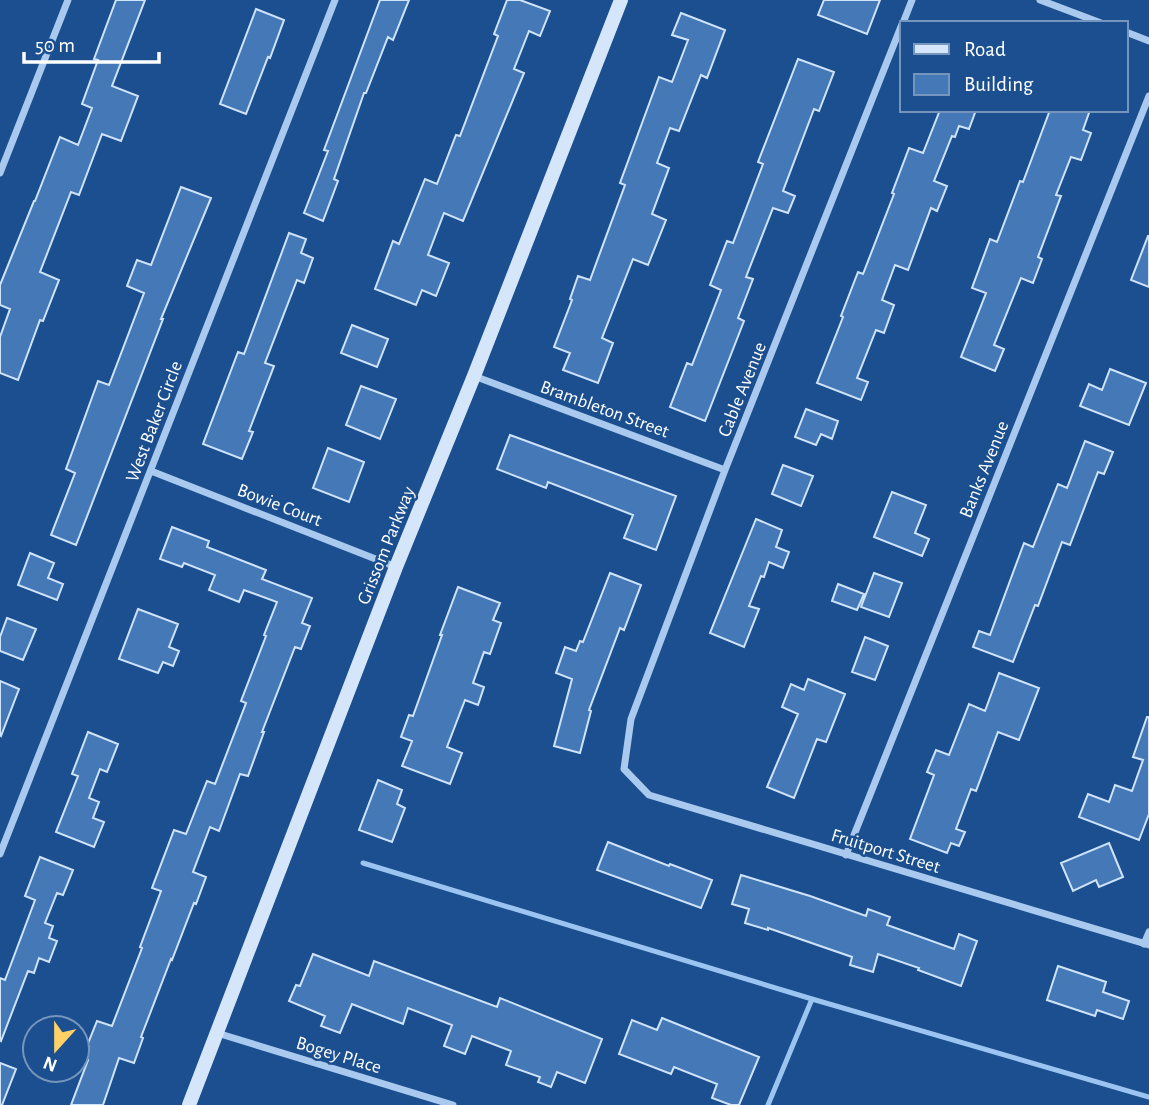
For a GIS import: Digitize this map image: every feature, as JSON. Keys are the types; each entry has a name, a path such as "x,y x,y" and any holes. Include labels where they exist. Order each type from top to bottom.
{"main road":[{"name":"Grissom Parkway","path":"189,1105 396,567 621,0"}],"street":[{"path":"0,173 68,0"},
{"name":"West Baker Circle","path":"0,853 335,0"},
{"name":"Cable Avenue","path":"904,21 912,0"},
{"path":"1040,0 1096,21"},
{"name":"Cable Avenue","path":"624,769 631,719 725,470 900,31"},
{"path":"1128,33 1149,41"},
{"name":"Banks Avenue","path":"846,855 1149,96"},
{"name":"Brambleton Street","path":"474,376 725,470"},
{"name":"Bowie Court","path":"151,471 396,567"},
{"name":"Fruitport Street","path":"624,769 649,795 1147,944"},
{"path":"1147,944 1149,932"},
{"name":"Bogey Place","path":"217,1033 453,1105"}],"building":[{"path":"116,0 145,0 112,86 138,96 121,141 102,134 79,195 71,192 40,272 59,280 43,321 40,320 18,380 0,373 0,337 10,309 0,305 0,285 60,137 78,145 92,108 82,104 98,60 94,59"},
{"path":"380,0 409,0 393,40 388,37 364,93 334,179 338,181 323,221 304,213 328,151 324,150"},
{"path":"507,0 520,0 550,11 540,36 529,31 514,69 524,73 463,221 444,213 428,255 449,263 436,296 422,290 416,305 375,289 393,241 399,244 425,179 437,184 456,135 460,136 498,36 494,34"},
{"path":"824,0 880,0 867,34 818,15"},
{"path":"256,9 284,20 246,114 220,104"},
{"path":"681,13 725,30 707,78 701,75 679,131 670,128 657,163 669,168 652,214 666,220 648,265 633,259 602,338 613,343 598,383 563,370 570,353 554,347 578,276 590,280 625,185 620,183 659,77 672,82 688,40 672,35"},
{"path":"798,59 834,72 819,111 814,109 783,191 795,196 788,213 773,208 746,277 753,279 738,318 744,321 705,421 670,407 687,363 692,365 721,290 710,285 727,241 733,243 763,164 758,162"},
{"path":"939,112 975,112 969,129 959,126 955,137 952,136 934,181 947,186 937,211 931,208 908,270 895,265 882,300 894,305 884,333 876,330 857,378 868,382 861,400 817,383 858,272 863,274 909,148 923,153"},
{"path":"1049,112 1089,112 1083,130 1091,133 1081,160 1071,157 1056,195 1061,196 1038,257 1042,259 1033,283 1021,278 994,345 1004,349 995,371 961,357 986,293 972,288 990,239 997,242 1020,181 1023,182"},
{"path":"181,187 211,198 161,319 76,545 51,535 75,473 66,469 98,381 109,385 144,293 127,286 137,260 151,265"},
{"path":"289,233 306,239 301,253 313,258 304,283 297,280 265,363 274,366 249,431 253,432 242,459 203,444 238,352 244,354"},
{"path":"1149,236 1149,287 1131,280"},
{"path":"352,325 388,339 377,367 341,353"},
{"path":"1110,369 1146,383 1129,425 1080,406 1089,384 1102,390"},
{"path":"361,386 396,399 380,439 346,425"},
{"path":"806,409 838,421 832,439 821,434 816,445 795,437"},
{"path":"510,435 676,496 656,550 624,538 633,515 548,482 546,488 497,469"},
{"path":"1085,441 1113,452 1104,474 1098,472 1070,545 1062,542 1013,662 973,647 979,631 990,635 1024,543 1033,547 1058,484 1067,488"},
{"path":"328,448 364,462 349,502 313,488"},
{"path":"783,465 813,476 801,506 772,494"},
{"path":"892,492 926,505 915,533 929,539 922,556 874,537"},
{"path":"756,519 782,530 776,547 789,552 783,568 769,562 764,577 761,576 749,606 759,609 744,647 710,633"},
{"path":"172,527 209,541 207,547 266,570 262,579 312,598 302,623 310,626 301,649 295,647 248,776 240,774 219,831 210,827 193,872 206,877 171,959 141,1037 143,1038 134,1063 119,1058 103,1105 71,1105 79,1084 91,1084 91,1036 97,1021 112,1026 142,948 140,947 161,891 152,888 174,830 186,834 207,781 215,784 246,703 241,701 277,602 244,590 239,602 209,590 215,575 184,563 182,567 160,559"},
{"path":"30,553 54,563 48,578 63,584 57,600 18,585"},
{"path":"610,573 641,585 624,630 620,628 589,710 591,711 580,753 554,746 572,679 556,673 565,647 576,651 580,641 583,642"},
{"path":"874,573 902,583 889,617 861,607"},
{"path":"838,584 864,594 857,610 832,601"},
{"path":"458,587 500,603 493,620 501,623 490,654 484,652 473,683 484,687 478,705 465,700 447,747 462,753 450,784 402,766 412,741 401,737 409,715 413,716"},
{"path":"138,609 178,624 169,647 179,651 173,666 163,662 158,673 119,659"},
{"path":"7,618 36,629 23,660 0,651 0,637"},
{"path":"865,637 888,646 875,680 852,672"},
{"path":"999,673 1039,688 1019,740 998,732 976,791 971,789 956,829 965,832 959,846 951,843 947,853 910,839 934,775 927,772 936,750 949,755 969,704 985,711"},
{"path":"808,679 845,694 826,742 817,739 794,798 767,787 798,714 782,707 791,684 804,690"},
{"path":"0,681 19,689 1,736 0,735"},
{"path":"1147,717 1149,814 1139,840 1079,817 1088,794 1109,802 1115,785 1132,791 1143,760 1133,757"},
{"path":"88,732 118,744 107,772 100,769 89,798 99,802 93,818 104,822 94,847 56,832 78,776 72,774"},
{"path":"378,780 402,790 397,804 405,808 392,842 359,830"},
{"path":"608,842 712,880 701,908 597,870"},
{"path":"1109,843 1123,877 1099,887 1096,880 1073,891 1061,863"},
{"path":"40,857 73,870 63,895 57,893 45,923 53,926 49,938 57,941 49,962 39,958 34,973 28,971 1,1041 0,978 5,980 35,900 25,896"},
{"path":"741,875 866,916 868,909 890,917 887,925 954,949 959,934 977,941 961,986 878,954 873,972 850,965 852,957 768,928 745,923 749,909 732,904"},
{"path":"313,954 369,976 374,961 497,1007 500,998 602,1039 585,1083 557,1072 551,1087 538,1082 540,1077 506,1065 511,1051 472,1036 465,1054 444,1046 452,1025 408,1008 403,1024 352,1004 340,1033 321,1026 325,1016 289,1001 296,985 300,986"},
{"path":"1058,966 1106,982 1103,992 1129,1001 1123,1019 1097,1010 1095,1016 1047,1000"},
{"path":"662,1018 759,1057 739,1105 712,1098 717,1084 674,1067 671,1074 619,1054 632,1020 657,1030"},
{"path":"0,1063 16,1069 2,1105 0,1105"}],"waterway":[{"path":"363,863 812,999 1149,1097"},
{"path":"768,1105 812,999"}]}
